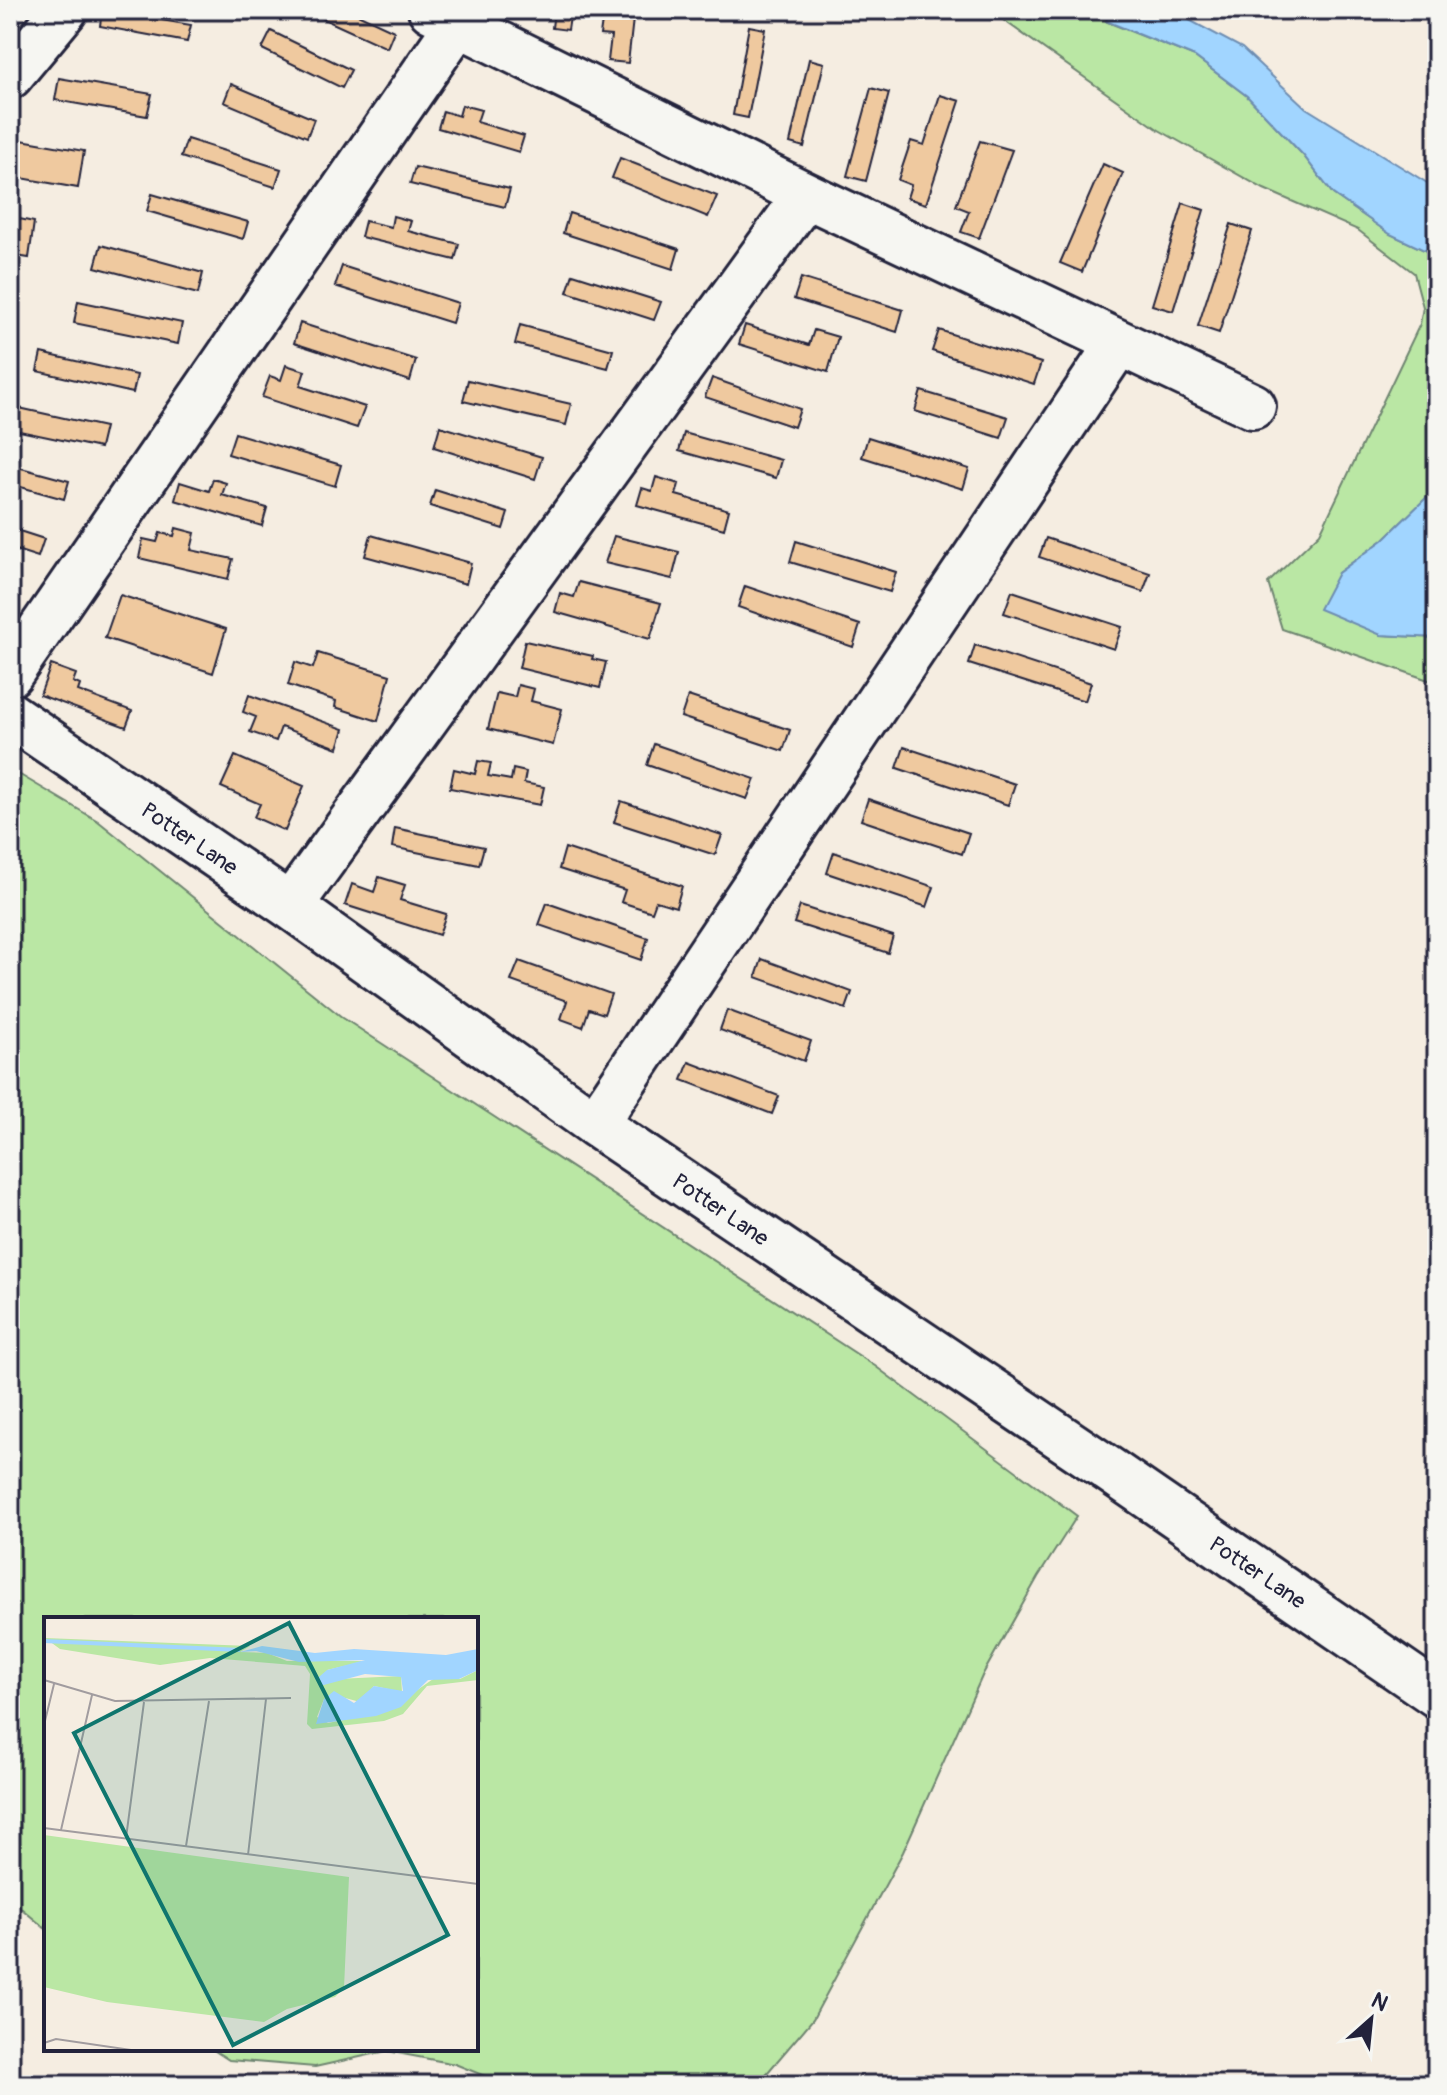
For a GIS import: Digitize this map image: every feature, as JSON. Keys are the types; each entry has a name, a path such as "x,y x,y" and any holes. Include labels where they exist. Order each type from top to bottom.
{"street":[{"path":"10,76 65,10"},
{"path":"10,674 444,18 806,195 1253,406"},
{"path":"290,906 806,195"},
{"path":"595,1124 1118,344"},
{"name":"Potter Lane","path":"10,715 290,906 595,1124 1098,1462 1437,1695"}],"green space":[{"path":"989,10 1110,10 1107,22 1195,57 1247,96 1303,155 1333,194 1390,234 1437,256 1437,389 1428,398 1437,414 1437,499 1426,498 1383,540 1338,573 1381,635 1437,638 1437,683 1282,629 1268,583 1320,533 1420,324 1423,307 1414,273 1358,230 1264,189 1159,130"},
{"path":"10,769 98,821 343,1018 875,1366 1077,1516 983,1674 903,1852 813,2019 757,2085 507,2085 455,2064 387,2051 478,2051 478,1617 44,1617 44,1927 10,1899"},
{"path":"215,2051 387,2051 315,2067 229,2060"}],"water":[{"path":"1110,10 1159,10 1178,14 1242,48 1306,108 1437,189 1437,256 1390,234 1333,194 1303,155 1247,96 1195,57 1106,21"},
{"path":"1426,498 1437,499 1437,638 1381,635 1319,609 1338,573 1383,540"}],"building":[{"path":"102,10 191,25 187,42 100,26"},
{"path":"304,10 349,10 394,31 387,48"},
{"path":"544,10 571,10 568,30 552,28 554,11"},
{"path":"600,10 634,10 628,63 608,61 611,36 600,35 603,14 599,14"},
{"path":"749,26 765,29 748,118 733,115"},
{"path":"271,31 351,70 342,88 262,49"},
{"path":"809,59 824,63 804,147 790,143"},
{"path":"59,78 152,94 147,116 55,100"},
{"path":"231,84 314,119 307,137 224,102"},
{"path":"871,88 889,93 866,181 847,176"},
{"path":"940,95 960,101 926,204 907,198 911,185 898,180 911,141 924,145"},
{"path":"462,105 481,110 477,122 524,136 519,152 438,128 443,111 459,116"},
{"path":"10,138 84,151 78,188 10,176"},
{"path":"187,139 281,169 275,187 181,157"},
{"path":"980,141 1012,150 979,238 961,232 969,211 956,206"},
{"path":"620,158 717,196 708,217 612,178"},
{"path":"1103,164 1123,173 1082,272 1060,263"},
{"path":"415,167 510,189 505,207 410,184"},
{"path":"152,194 248,222 243,239 147,211"},
{"path":"1183,203 1204,210 1173,311 1152,305"},
{"path":"569,213 679,249 673,269 563,233"},
{"path":"393,216 411,221 408,231 459,244 455,260 361,237 365,221 391,227"},
{"path":"10,217 34,222 29,258 10,255"},
{"path":"1231,224 1252,231 1219,333 1198,326"},
{"path":"101,245 203,273 198,294 95,267"},
{"path":"342,266 458,303 452,323 335,286"},
{"path":"573,274 661,302 654,320 567,292"},
{"path":"801,278 903,310 897,332 794,299"},
{"path":"78,301 182,323 178,344 74,323"},
{"path":"300,323 416,360 410,381 294,343"},
{"path":"520,325 613,350 608,368 515,344"},
{"path":"745,325 809,345 814,330 838,337 828,372 739,344"},
{"path":"939,330 1041,363 1034,384 932,351"},
{"path":"41,353 137,375 133,393 37,371"},
{"path":"286,365 305,371 300,386 365,407 357,428 262,397 270,376 281,380"},
{"path":"712,378 800,409 794,427 705,397"},
{"path":"468,380 571,404 566,425 463,401"},
{"path":"921,391 1008,417 1001,438 915,411"},
{"path":"10,406 105,427 100,448 10,429"},
{"path":"440,426 542,457 535,479 434,447"},
{"path":"235,433 341,465 335,486 228,454"},
{"path":"684,433 781,460 776,478 679,451"},
{"path":"868,437 969,469 963,489 862,457"},
{"path":"10,465 69,481 64,499 10,484"},
{"path":"656,477 679,484 676,495 729,510 724,529 637,505 642,488 652,491"},
{"path":"213,479 226,483 222,495 267,508 262,526 175,500 180,482 209,491"},
{"path":"435,490 508,513 503,529 430,506"},
{"path":"10,528 44,539 38,557 10,548"},
{"path":"176,528 195,533 191,550 233,559 228,579 139,558 143,539 157,542 160,533 174,536"},
{"path":"371,535 471,563 466,584 365,556"},
{"path":"614,536 679,552 672,579 605,563"},
{"path":"1046,538 1150,573 1143,592 1039,557"},
{"path":"796,541 896,572 890,592 790,562"},
{"path":"579,582 661,603 650,639 555,612 560,593 574,597"},
{"path":"745,586 860,625 853,647 738,607"},
{"path":"1012,591 1122,627 1114,649 1004,613"},
{"path":"120,595 226,629 213,673 105,638"},
{"path":"525,641 593,656 592,659 606,662 600,688 519,668"},
{"path":"975,645 1091,683 1085,701 969,664"},
{"path":"318,653 390,675 378,721 335,707 336,701 288,685 295,662 313,668"},
{"path":"51,665 76,674 73,682 80,685 78,691 132,711 126,727 40,695"},
{"path":"518,685 534,689 531,701 562,709 553,745 488,729 497,693 515,697"},
{"path":"249,695 344,729 338,748 281,727 276,741 250,732 256,717 243,712"},
{"path":"688,696 790,730 783,751 681,717"},
{"path":"654,744 755,779 747,799 647,765"},
{"path":"904,747 1015,784 1008,805 897,768"},
{"path":"235,756 304,786 285,831 254,817 260,804 221,787"},
{"path":"478,761 491,763 488,776 511,780 513,769 526,772 524,783 544,787 540,805 450,788 454,769 475,774"},
{"path":"868,799 969,833 962,854 861,820"},
{"path":"621,801 722,835 715,855 614,822"},
{"path":"395,828 484,847 479,865 392,847"},
{"path":"565,848 682,886 676,907 656,901 652,912 621,902 625,890 559,869"},
{"path":"834,852 934,887 927,907 827,873"},
{"path":"379,877 405,885 400,900 446,914 439,935 345,905 352,884 374,892"},
{"path":"547,903 648,938 641,960 539,925"},
{"path":"800,906 893,936 888,953 794,923"},
{"path":"762,959 852,992 846,1009 756,977"},
{"path":"519,961 611,994 604,1014 589,1009 583,1027 561,1019 567,1001 511,981"},
{"path":"727,1010 811,1041 804,1061 720,1030"},
{"path":"689,1062 779,1096 772,1114 682,1080"}]}
